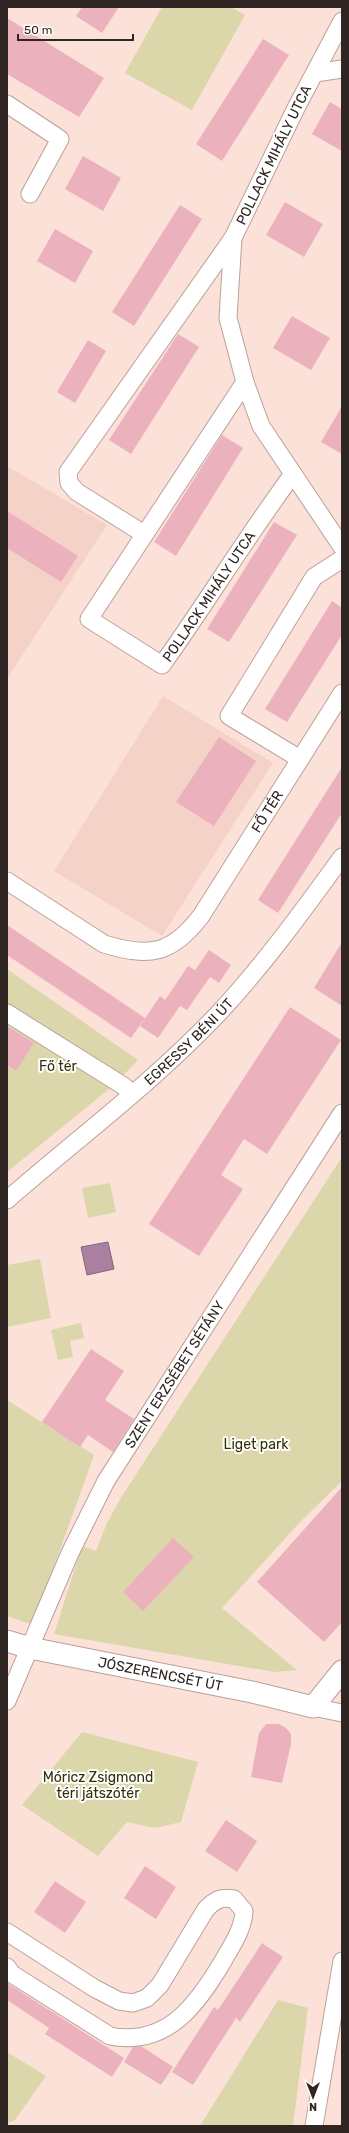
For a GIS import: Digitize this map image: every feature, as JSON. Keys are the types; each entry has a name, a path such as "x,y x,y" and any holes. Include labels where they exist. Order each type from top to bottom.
{"street":[{"name":"POLLACK MIHÁLY UTCA","path":"144,534 77,492 69,483 68,472 233,238 342,21"},
{"name":"POLLACK MIHÁLY UTCA","path":"315,73 342,69"},
{"path":"7,104 60,139 30,194"},
{"name":"POLLACK MIHÁLY UTCA","path":"233,238 228,318 245,382 261,426 342,547"},
{"name":"POLLACK MIHÁLY UTCA","path":"245,382 89,619 162,664 197,617 267,509 293,474"},
{"path":"342,559 314,577 229,716 300,759 342,692"},
{"name":"FŐ TÉR","path":"7,881 104,944 120,949 144,952 172,946 187,934 201,916 300,759"},
{"name":"EGRESSY BÉNI ÚT","path":"7,1200 132,1093 200,1031 275,948 342,857"},
{"path":"7,1013 122,1085 132,1093"},
{"name":"SZENT ERZSÉBET SÉTÁNY","path":"7,1701 70,1553 106,1481 342,1113"},
{"name":"JÓSZERENCSÉT ÚT","path":"7,1641 30,1648 252,1692 313,1707"},
{"path":"342,1671 313,1707 342,1713"},
{"path":"7,1967 12,1974 110,2036 121,2038 145,2036 174,2023 192,2006 221,1964 242,1929 244,1911 234,1899 221,1898 214,1902 206,1909 160,1985 147,1998 133,2003 119,2001 94,1988 8,1935"},
{"path":"314,2126 342,1961"}],"shaded area":[{"path":"7,466 107,525 7,679"},
{"path":"163,696 273,763 162,936 54,871"},
{"path":"108,1242 114,1269 87,1275 81,1247"}],"green space":[{"path":"162,7 231,7 245,15 192,110 125,73"},
{"name":"Fő tér","path":"7,969 138,1060 114,1085 7,1172"},
{"name":"Liget park","path":"342,1157 342,1481 299,1523 222,1608 297,1670 274,1672 54,1634 82,1546 96,1551 107,1523 122,1496"},
{"path":"110,1183 116,1212 88,1218 82,1188"},
{"path":"40,1259 51,1318 7,1327 7,1265"},
{"path":"81,1323 84,1338 70,1341 73,1357 58,1360 51,1330"},
{"path":"7,1400 94,1455 33,1625 7,1616"},
{"name":"Móricz Zsigmond téri játszótér","path":"82,1732 198,1762 181,1822 155,1828 127,1822 98,1856 22,1805"},
{"path":"278,2000 308,2008 293,2126 200,2126"},
{"path":"7,2052 46,2076 15,2120 7,2124"}],"building":[{"path":"82,7 119,7 102,33 76,16"},
{"path":"7,18 104,78 79,117 7,74"},
{"path":"263,39 289,55 222,161 196,144"},
{"path":"330,102 342,109 342,151 312,134"},
{"path":"83,156 121,178 103,211 65,189"},
{"path":"285,202 323,224 304,257 266,235"},
{"path":"180,205 202,219 134,326 112,312"},
{"path":"55,229 93,251 75,283 37,261"},
{"path":"292,316 330,338 311,370 273,348"},
{"path":"178,334 199,347 131,454 109,440"},
{"path":"88,340 106,351 75,403 57,392"},
{"path":"342,406 342,454 321,442"},
{"path":"222,435 243,448 176,556 154,542"},
{"path":"7,511 78,556 61,582 7,548"},
{"path":"274,522 297,535 229,642 207,629"},
{"path":"332,601 342,608 342,635 287,722 265,709"},
{"path":"219,737 256,761 214,826 176,802"},
{"path":"342,767 342,813 278,913 258,900"},
{"path":"7,925 145,1018 131,1038 7,955"},
{"path":"342,942 342,1006 314,988"},
{"path":"209,950 231,965 219,983 210,977 187,1010 180,1006 158,1038 140,1026 160,996 165,1000 188,966 195,970"},
{"path":"290,1007 341,1040 267,1154 244,1139 221,1175 243,1189 199,1256 149,1224"},
{"path":"7,1026 34,1043 16,1071 7,1065"},
{"path":"91,1349 124,1371 105,1400 134,1419 113,1452 88,1435 80,1447 42,1422"},
{"path":"342,1487 342,1622 324,1642 257,1582"},
{"path":"173,1538 194,1557 143,1611 123,1592"},
{"path":"266,1724 279,1724 286,1728 291,1734 291,1744 282,1783 251,1777 259,1733"},
{"path":"226,1820 257,1841 237,1872 205,1851"},
{"path":"145,1866 176,1887 156,1919 124,1898"},
{"path":"55,1881 86,1902 65,1933 34,1912"},
{"path":"262,1943 283,1957 240,2022 236,2018 193,2085 172,2072 214,2007 218,2010"},
{"path":"7,1983 124,2058 112,2077 45,2034 49,2028 7,2000"},
{"path":"141,2046 173,2067 161,2085 124,2062 133,2047"}]}
